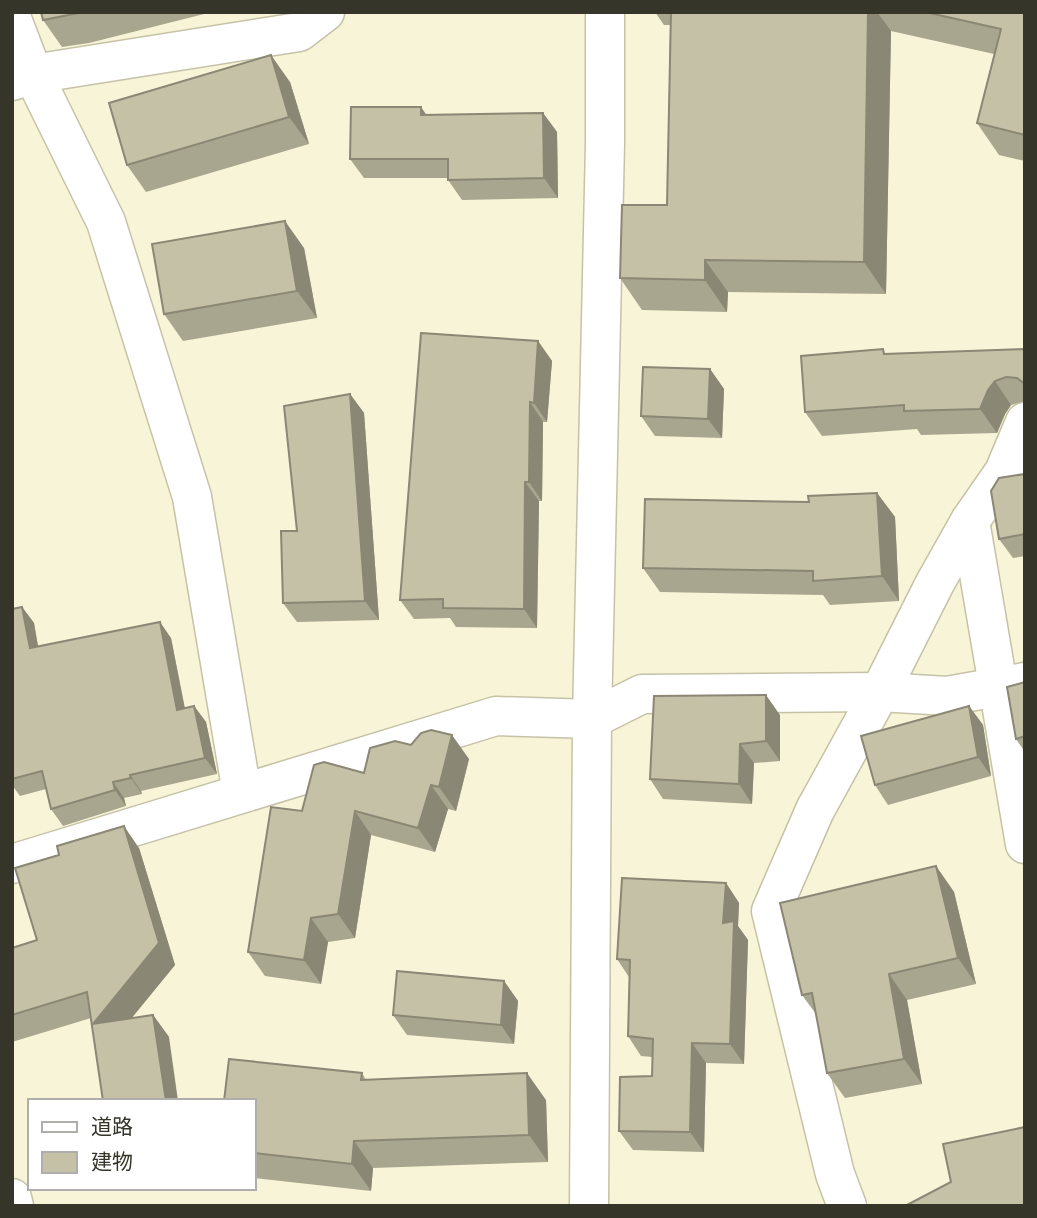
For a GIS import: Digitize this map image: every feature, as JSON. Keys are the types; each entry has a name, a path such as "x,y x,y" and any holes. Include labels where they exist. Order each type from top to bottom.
{"street":[{"path":"23,77 299,32 324,12"},
{"path":"589,1206 592,719 605,143 605,12"},
{"path":"12,19 23,77 106,222 191,497 242,793"},
{"path":"847,1206 835,1174 771,911 816,810 935,583 970,521 1004,471 1025,422"},
{"path":"970,521 1011,684 1025,844"},
{"path":"12,864 496,716 592,719 642,694 880,692 947,696 1011,684"},
{"path":"12,1198 14,1206"}],"building":[{"path":"41,12 84,12 43,20"},
{"path":"671,12 868,12 864,262 705,260 705,280 620,278 622,205 667,205"},
{"path":"925,12 1025,12 1025,135 977,123 1001,29"},
{"path":"271,55 289,117 127,165 109,103"},
{"path":"351,107 421,107 421,115 543,113 544,178 448,180 448,159 350,159"},
{"path":"285,221 297,291 164,314 152,244"},
{"path":"421,333 538,341 534,403 530,402 529,482 525,482 524,609 443,608 443,599 400,600"},
{"path":"883,349 884,354 1025,349 1025,384 1017,378 1006,377 995,381 980,409 904,411 904,405 805,412 801,356"},
{"path":"643,367 710,369 708,419 641,416"},
{"path":"350,394 365,601 283,603 281,531 297,531 284,406"},
{"path":"1025,474 1025,534 999,539 991,491 999,478"},
{"path":"877,493 882,576 813,581 813,571 643,568 645,499 809,502 808,496"},
{"path":"22,607 30,648 160,622 177,710 194,706 205,758 130,775 131,778 113,782 115,790 51,809 42,771 12,779 12,609"},
{"path":"1025,682 1025,736 1016,739 1007,687"},
{"path":"766,695 766,741 740,744 739,784 650,779 654,696"},
{"path":"969,706 978,757 875,785 861,736"},
{"path":"431,730 452,735 439,787 431,785 418,828 355,811 338,914 311,918 304,960 248,952 271,807 302,811 314,765 324,762 364,773 370,748 395,741 411,745 421,733"},
{"path":"124,826 159,943 93,1024 153,1015 166,1099 103,1099 87,992 12,1015 12,948 37,940 15,868 59,855 57,846"},
{"path":"936,866 958,958 889,974 904,1059 827,1073 812,993 802,995 780,903"},
{"path":"622,878 726,883 723,923 734,921 730,1044 692,1043 690,1132 619,1131 620,1077 652,1076 653,1039 628,1036 630,960 617,959"},
{"path":"397,971 504,981 501,1025 393,1015"},
{"path":"229,1059 362,1073 361,1080 527,1073 529,1135 354,1141 352,1164 256,1153 256,1099 224,1099"},
{"path":"1025,1127 1025,1206 905,1206 951,1182 943,1144"}]}
